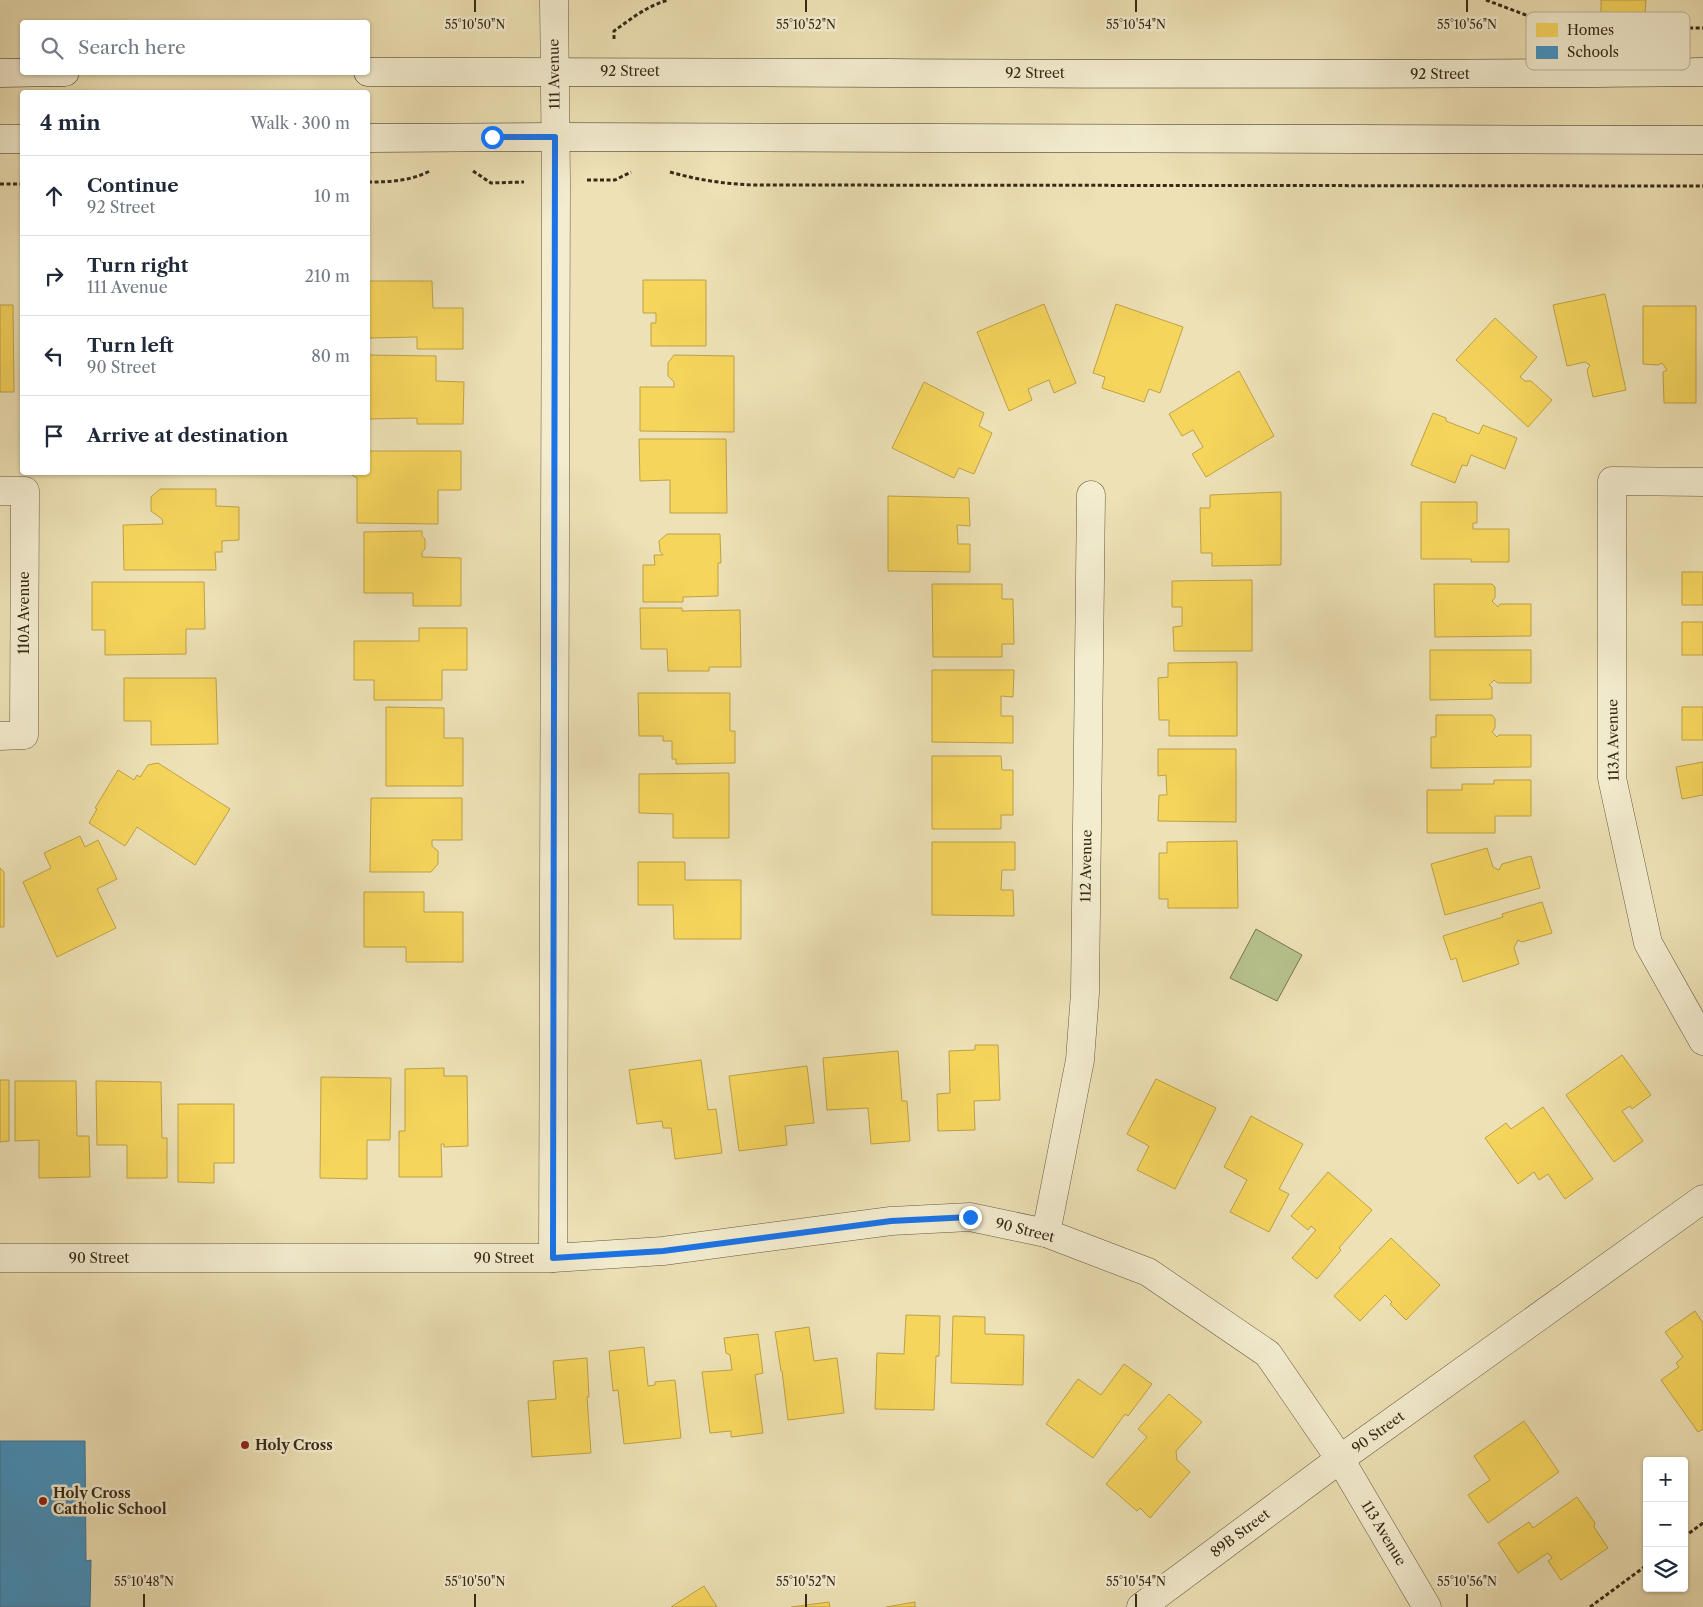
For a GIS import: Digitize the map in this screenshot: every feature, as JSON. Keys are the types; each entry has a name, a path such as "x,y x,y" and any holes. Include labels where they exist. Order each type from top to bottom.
{"street":[{"name":"111 Avenue","path":"553,1258 554,0"},
{"name":"92 Street","path":"370,72 1476,74 1703,72"},
{"path":"0,73 20,73"},
{"path":"370,138 1703,140"},
{"path":"0,140 20,139"},
{"name":"113A Avenue","path":"1703,482 1612,482 1612,778 1648,943 1703,1041"},
{"name":"110A Avenue","path":"12,491 12,735"},
{"name":"112 Avenue","path":"1046,1233 1080,1060 1085,993 1091,495"},
{"name":"90 Street","path":"0,1258 553,1258 663,1251 891,1221 970,1217 1046,1233 1148,1272 1268,1354 1340,1459 1703,1199"},
{"name":"89B Street","path":"1141,1607 1340,1459"},
{"name":"113 Avenue","path":"1340,1459 1427,1607"}],"path":[{"path":"614,31 643,11 660,2 669,0"},
{"path":"1486,0 1526,15"},
{"path":"1690,28 1703,28"},
{"path":"370,182 391,182 416,178 436,168"},
{"path":"465,170 473,171 491,183"},
{"path":"615,180 629,172 636,171"},
{"path":"667,171 693,179 728,184 754,185 1703,186"},
{"path":"0,184 20,184"},
{"path":"1688,1535 1702,1526"},
{"path":"1590,1607 1643,1568"}],"green space":[{"path":"1256,929 1302,955 1277,1001 1230,978"}],"building: Homes":[{"path":"1601,0 1646,0 1645,12 1601,12"},
{"path":"643,280 706,280 706,346 651,346 651,323 656,323 656,313 643,313"},
{"path":"370,281 432,281 433,308 463,308 463,349 417,349 417,337 370,338"},
{"path":"1605,294 1626,390 1593,397 1587,370 1590,365 1585,362 1567,366 1553,305"},
{"path":"1044,304 1076,383 1054,393 1049,380 1028,389 1032,400 1009,411 977,332"},
{"path":"1116,304 1183,327 1160,393 1149,389 1144,402 1102,388 1105,377 1093,373"},
{"path":"0,305 13,305 14,392 0,392"},
{"path":"1643,306 1696,306 1696,403 1664,403 1663,372 1667,370 1662,363 1658,365 1643,364"},
{"path":"1495,318 1537,357 1520,377 1525,381 1531,381 1552,400 1528,427 1456,360"},
{"path":"370,355 436,356 436,381 464,382 463,424 417,424 417,418 370,419"},
{"path":"674,355 734,356 734,432 640,431 640,387 674,387 674,382 668,376 668,363"},
{"path":"1239,371 1274,436 1206,477 1192,454 1203,447 1193,430 1182,436 1169,414"},
{"path":"924,382 984,413 979,426 992,433 974,474 959,468 954,478 892,448"},
{"path":"1433,413 1446,418 1446,421 1479,434 1483,425 1517,438 1505,469 1471,455 1467,466 1462,465 1455,483 1411,465"},
{"path":"639,439 726,439 727,513 670,513 670,480 640,481"},
{"path":"370,451 461,451 461,490 438,490 438,524 357,523 357,478 352,475 370,475"},
{"path":"160,489 216,489 216,506 239,507 239,540 222,541 222,552 215,552 216,570 124,570 123,525 163,524 162,519 151,511 151,497"},
{"path":"1281,492 1281,565 1212,566 1212,553 1201,553 1200,508 1210,508 1210,495"},
{"path":"888,496 969,498 970,526 957,525 958,544 970,544 970,572 888,571"},
{"path":"1421,502 1477,502 1477,523 1473,523 1473,529 1509,529 1509,562 1471,562 1471,559 1421,559"},
{"path":"422,531 422,536 425,539 425,549 422,552 422,557 461,558 461,606 413,606 413,593 364,593 364,532"},
{"path":"667,534 720,534 721,563 718,563 718,596 683,597 683,602 643,602 643,565 655,565 654,555 663,555 660,551 659,541"},
{"path":"1682,572 1703,572 1703,605 1682,605"},
{"path":"1252,580 1252,651 1174,651 1173,627 1182,626 1182,607 1172,607 1172,581"},
{"path":"92,582 204,582 205,629 186,629 186,654 105,655 105,630 92,630"},
{"path":"932,584 1002,584 1002,599 1013,599 1014,644 1002,644 1002,657 933,657"},
{"path":"1434,584 1492,584 1495,587 1495,598 1492,601 1498,607 1500,604 1531,604 1531,636 1435,637"},
{"path":"640,608 682,608 682,611 740,610 741,667 709,667 709,671 668,671 667,649 641,649"},
{"path":"1682,622 1703,622 1703,655 1682,655"},
{"path":"419,628 467,628 467,670 442,670 442,700 374,700 374,680 354,680 354,641 419,641"},
{"path":"1430,650 1531,650 1531,683 1498,683 1494,680 1489,685 1492,687 1492,699 1430,700"},
{"path":"1237,662 1237,736 1169,736 1169,720 1159,720 1158,678 1168,677 1168,663"},
{"path":"932,670 1014,670 1013,697 1001,696 1001,716 1013,716 1013,743 932,742"},
{"path":"124,678 216,678 218,744 151,745 151,721 124,721"},
{"path":"638,693 730,693 730,731 735,731 735,763 676,764 676,759 672,759 672,741 663,741 663,736 639,736"},
{"path":"386,707 444,708 444,738 463,738 463,786 386,786"},
{"path":"1682,707 1703,707 1703,740 1682,740"},
{"path":"1436,715 1492,715 1495,719 1495,728 1492,732 1497,737 1499,735 1531,735 1531,767 1431,768 1431,737 1436,737"},
{"path":"1158,749 1236,749 1236,822 1158,821 1159,795 1167,795 1166,775 1158,776"},
{"path":"932,756 1001,756 1002,770 1013,770 1013,815 1001,815 1001,829 932,829"},
{"path":"1703,762 1703,795 1682,799 1676,767"},
{"path":"158,763 230,809 195,865 137,827 125,846 89,823 97,809 95,808 118,770 134,780 137,775 140,777 148,765"},
{"path":"729,773 729,838 673,838 673,814 639,813 639,774"},
{"path":"1494,780 1531,780 1531,816 1495,816 1495,833 1427,833 1427,790 1462,790 1462,784 1494,784"},
{"path":"371,798 462,798 462,840 432,840 432,846 438,851 438,864 431,872 370,872"},
{"path":"80,836 85,847 98,840 117,879 97,889 116,928 57,957 23,882 51,868 44,853"},
{"path":"1237,841 1238,908 1168,908 1168,899 1159,899 1159,853 1167,853 1167,842"},
{"path":"932,842 1015,842 1015,870 1002,870 1001,890 1013,890 1014,916 932,915"},
{"path":"1487,848 1493,867 1499,870 1502,864 1531,856 1540,888 1445,915 1431,864"},
{"path":"638,862 685,862 685,880 741,880 741,939 674,939 673,905 638,905"},
{"path":"0,868 4,872 4,927 0,927"},
{"path":"364,892 424,892 424,912 463,912 463,962 406,962 406,947 364,947"},
{"path":"1542,902 1552,933 1522,942 1518,940 1514,948 1519,964 1463,982 1456,958 1451,960 1443,936 1503,917 1502,914"},
{"path":"975,1045 998,1045 1000,1100 974,1101 975,1130 938,1131 937,1094 950,1093 949,1051 975,1050"},
{"path":"898,1051 902,1101 907,1101 910,1141 871,1144 868,1108 827,1110 823,1058"},
{"path":"1622,1055 1651,1095 1632,1109 1630,1106 1622,1111 1643,1141 1614,1162 1566,1095"},
{"path":"701,1060 708,1110 716,1109 722,1153 675,1159 671,1128 663,1128 662,1121 637,1124 629,1070"},
{"path":"807,1066 814,1123 785,1126 787,1145 739,1151 729,1076"},
{"path":"444,1068 444,1076 467,1076 468,1146 444,1147 444,1144 441,1144 442,1177 399,1177 399,1131 405,1131 405,1069"},
{"path":"321,1077 391,1078 390,1140 367,1140 367,1179 320,1178"},
{"path":"1156,1079 1216,1108 1175,1189 1137,1170 1149,1146 1127,1134"},
{"path":"0,1080 9,1080 9,1141 0,1142"},
{"path":"15,1081 76,1081 77,1136 89,1136 90,1177 39,1178 39,1140 15,1141"},
{"path":"96,1081 161,1082 162,1138 167,1138 167,1178 127,1178 127,1145 97,1145"},
{"path":"178,1104 234,1104 234,1163 214,1163 214,1183 178,1182"},
{"path":"1543,1107 1593,1179 1565,1199 1548,1174 1539,1180 1534,1172 1518,1184 1485,1138 1506,1123 1511,1129"},
{"path":"1251,1116 1303,1144 1279,1189 1289,1194 1269,1232 1230,1212 1247,1180 1224,1167"},
{"path":"1328,1172 1372,1210 1339,1248 1341,1250 1317,1279 1292,1258 1316,1230 1311,1226 1308,1230 1291,1216"},
{"path":"1391,1238 1440,1285 1406,1320 1390,1304 1392,1302 1385,1295 1360,1321 1334,1296"},
{"path":"1695,1311 1703,1323 1703,1429 1698,1432 1661,1380 1679,1367 1676,1363 1683,1357 1665,1332"},
{"path":"906,1315 940,1316 939,1356 936,1356 934,1410 875,1409 877,1353 904,1354"},
{"path":"953,1316 985,1317 985,1334 1024,1335 1023,1385 951,1383"},
{"path":"809,1327 814,1361 837,1358 844,1413 788,1420 775,1332"},
{"path":"758,1334 763,1373 755,1375 763,1433 731,1437 731,1431 710,1433 702,1372 732,1370 730,1355 726,1353 724,1338"},
{"path":"644,1347 648,1386 655,1385 655,1382 675,1380 681,1438 624,1444 618,1390 613,1391 609,1351"},
{"path":"587,1358 589,1397 587,1397 591,1453 532,1457 528,1401 556,1399 553,1361"},
{"path":"1124,1364 1152,1384 1128,1416 1125,1414 1093,1458 1046,1424 1078,1379 1101,1395"},
{"path":"1169,1394 1202,1422 1176,1451 1177,1460 1190,1472 1150,1518 1140,1508 1137,1511 1106,1484 1147,1437 1138,1429"},
{"path":"1524,1421 1559,1472 1488,1523 1468,1495 1490,1480 1474,1456"},
{"path":"1577,1497 1595,1523 1594,1527 1608,1548 1561,1580 1548,1561 1552,1558 1548,1553 1518,1573 1498,1543 1529,1522 1533,1528"},
{"path":"704,1586 717,1607 671,1607"},
{"path":"829,1602 830,1607 791,1607"},
{"path":"915,1602 915,1607 886,1607"}],"building: Schools":[{"name":"Holy Cross Catholic School","path":"0,1441 85,1441 86,1561 91,1560 90,1607 0,1607"}],"place":[{"name":"Holy Cross","path":"245,1445"},
{"name":"Holy Cross Catholic School","path":"43,1501"}],"route":[{"path":"492,137 555,137 553,1258 663,1251 891,1221 970,1217"}]}
